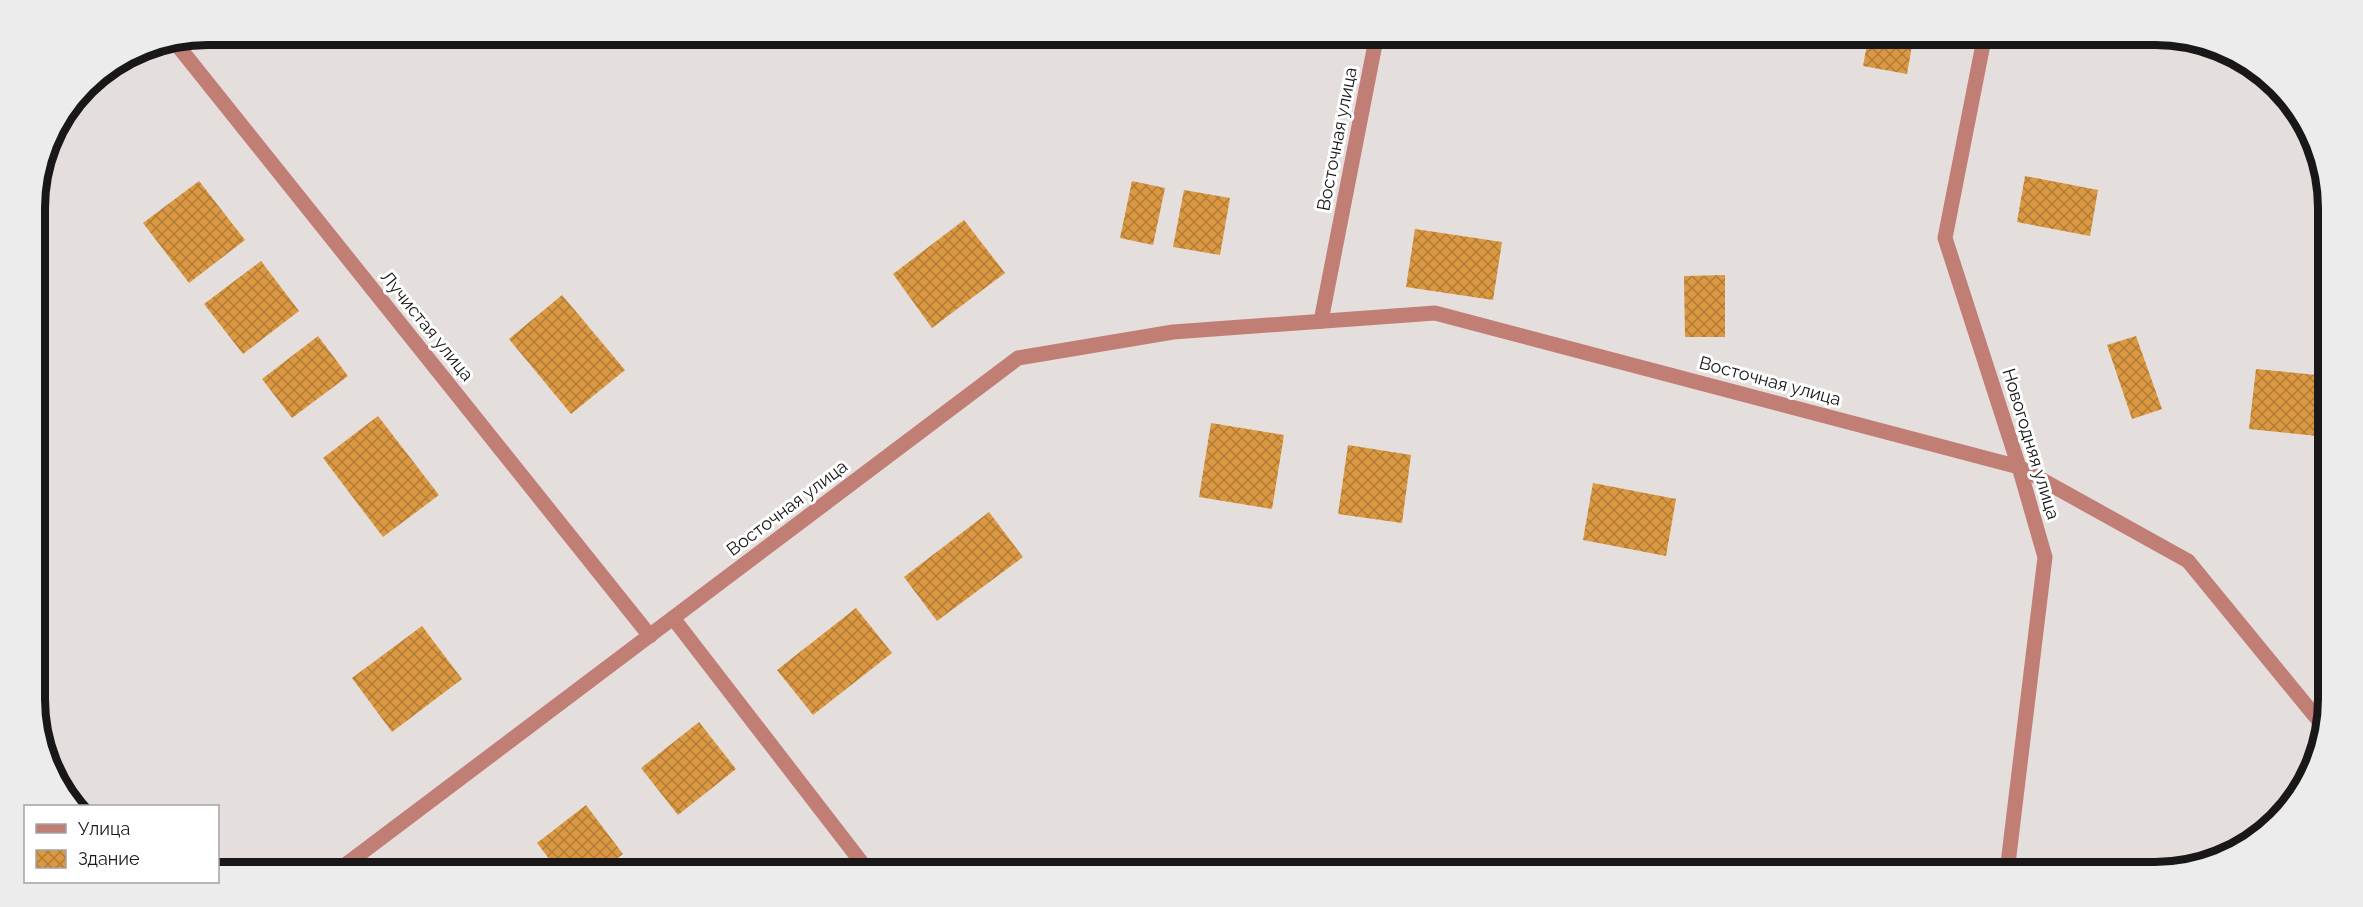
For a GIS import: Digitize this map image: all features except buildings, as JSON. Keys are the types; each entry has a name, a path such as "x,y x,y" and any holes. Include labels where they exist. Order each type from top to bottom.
{"street":[{"name":"Восточная улица","path":"1321,321 1375,45"},
{"name":"Новогодняя улица","path":"1983,45 1945,237 2019,467 2045,557 2008,862"},
{"name":"Лучистая улица","path":"179,48 650,636"},
{"name":"Восточная улица","path":"351,862 1018,358 1173,332 1321,321 1435,313 2019,467 2188,561 2317,719"},
{"path":"674,618 861,862"}]}
